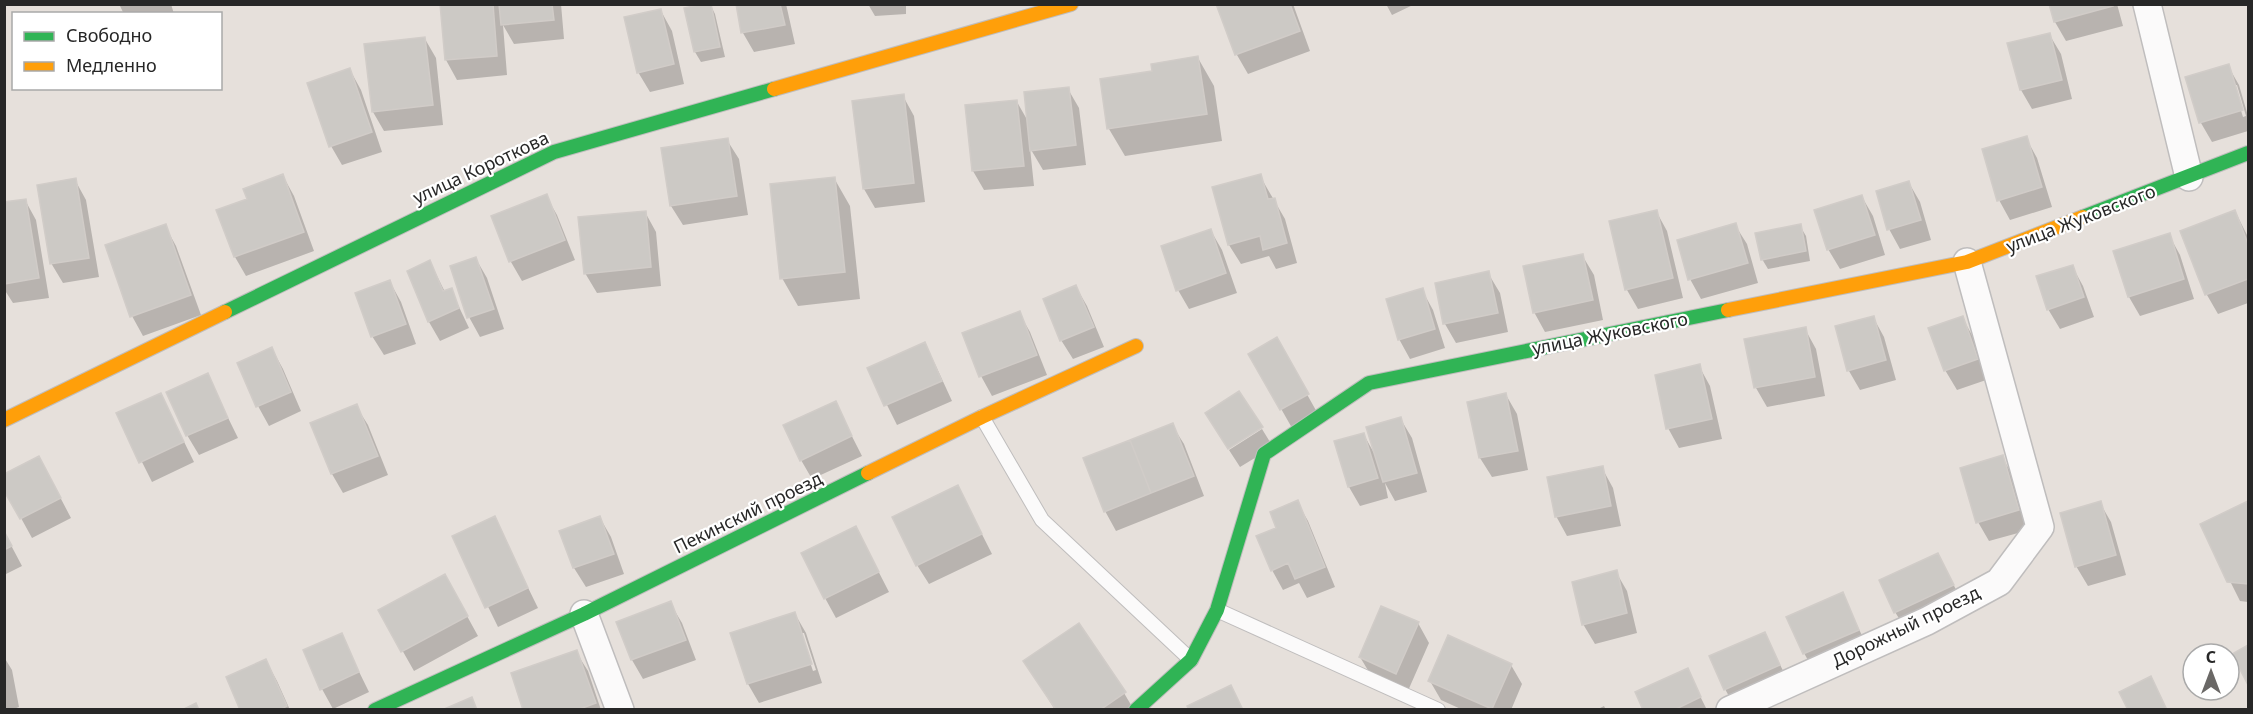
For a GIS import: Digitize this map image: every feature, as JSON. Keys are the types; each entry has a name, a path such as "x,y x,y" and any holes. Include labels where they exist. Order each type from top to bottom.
{"street":[{"name":"улица Короткова","path":"4,420 554,152 1071,4"},
{"path":"2147,4 2189,177"},
{"name":"улица Жуковского","path":"1137,710 1191,660 1217,610 1264,454 1369,383 1967,262 2248,153"},
{"name":"Дорожный проезд","path":"1730,710 1927,621 1999,582 2040,526 1967,262"},
{"name":"Пекинский проезд","path":"375,710 584,614 982,417 1136,346"},
{"path":"584,614 620,710"}],"lane":[{"path":"982,417 1042,520 1191,660"},
{"path":"1217,610 1438,710"}],"building":[{"path":"440,4 493,4 497,56 445,60"},
{"path":"499,4 552,4 554,20 501,25"},
{"path":"711,4 720,47 694,52 684,8"},
{"path":"736,4 780,4 785,25 741,33"},
{"path":"1216,4 1290,4 1300,31 1235,55"},
{"path":"2049,4 2112,4 2113,6 2054,22"},
{"path":"661,9 674,64 637,73 624,17"},
{"path":"2050,33 2062,80 2020,90 2007,43"},
{"path":"425,37 433,105 372,112 364,44"},
{"path":"1198,56 1207,114 1107,129 1100,79 1152,71 1151,64"},
{"path":"2229,64 2243,110 2199,123 2185,77"},
{"path":"350,68 372,132 329,147 307,83"},
{"path":"1069,87 1076,145 1030,151 1024,92"},
{"path":"904,94 914,183 863,189 852,101"},
{"path":"1017,100 1024,166 972,171 965,105"},
{"path":"2027,136 2042,187 1997,201 1982,149"},
{"path":"728,138 737,196 670,206 661,148"},
{"path":"283,174 304,232 234,257 216,210 247,199 243,189"},
{"path":"1261,174 1268,199 1275,198 1287,243 1263,250 1260,236 1228,245 1212,187"},
{"path":"835,177 845,272 780,279 770,184"},
{"path":"76,178 89,258 50,264 37,185"},
{"path":"1909,181 1921,220 1887,230 1876,191"},
{"path":"547,194 565,240 509,262 491,216"},
{"path":"1862,195 1875,235 1827,250 1814,210"},
{"path":"26,199 39,278 4,284 4,202"},
{"path":"1657,210 1673,278 1625,290 1609,221"},
{"path":"2235,210 2248,244 2248,279 2205,295 2180,231"},
{"path":"646,211 651,267 584,274 578,217"},
{"path":"1736,223 1748,263 1688,280 1677,240"},
{"path":"166,224 191,295 130,317 105,245"},
{"path":"1801,224 1806,251 1761,260 1755,233"},
{"path":"1211,229 1226,273 1176,291 1161,246"},
{"path":"2170,233 2184,279 2128,297 2113,251"},
{"path":"1583,254 1593,300 1533,313 1523,266"},
{"path":"476,257 494,309 467,318 450,266"},
{"path":"430,260 443,291 452,288 459,308 428,322 407,271"},
{"path":"2073,265 2084,297 2047,310 2036,276"},
{"path":"1489,271 1498,313 1443,324 1435,283"},
{"path":"390,280 406,324 371,337 355,293"},
{"path":"1076,285 1094,327 1060,341 1043,299"},
{"path":"1423,288 1435,329 1398,340 1386,299"},
{"path":"1020,311 1037,355 979,377 962,333"},
{"path":"1874,316 1886,360 1847,371 1835,326"},
{"path":"1963,316 1978,359 1944,371 1928,328"},
{"path":"1806,327 1815,377 1754,388 1744,339"},
{"path":"1277,337 1309,394 1280,410 1248,354"},
{"path":"925,342 942,381 884,406 867,368"},
{"path":"272,347 291,392 256,407 237,363"},
{"path":"1700,364 1712,419 1666,429 1655,375"},
{"path":"208,373 228,418 186,436 166,392"},
{"path":"1239,391 1263,427 1228,449 1205,413"},
{"path":"161,393 184,442 139,463 116,413"},
{"path":"1506,393 1518,451 1479,458 1467,402"},
{"path":"836,401 852,436 800,461 783,425"},
{"path":"357,404 378,456 331,474 310,423"},
{"path":"1401,417 1417,473 1383,482 1366,427"},
{"path":"1173,423 1194,476 1151,493 1130,440"},
{"path":"1364,433 1378,478 1348,487 1334,441"},
{"path":"1130,440 1151,493 1104,512 1083,458"},
{"path":"2003,455 2019,510 1976,523 1960,468"},
{"path":"39,456 61,498 20,519 4,491 4,474"},
{"path":"1603,466 1611,506 1555,517 1547,477"},
{"path":"958,485 982,534 916,566 892,517"},
{"path":"1298,500 1325,567 1295,579 1288,563 1271,571 1256,536 1276,528 1270,512"},
{"path":"2101,501 2116,555 2075,567 2060,513"},
{"path":"2248,501 2248,584 2227,582 2200,524"},
{"path":"495,516 528,588 485,608 452,536"},
{"path":"600,516 614,554 573,568 559,531"},
{"path":"856,526 879,572 824,599 801,553"},
{"path":"4,531 12,546 4,550"},
{"path":"1938,553 1954,585 1894,613 1879,580"},
{"path":"1617,570 1627,613 1582,625 1572,582"},
{"path":"445,574 468,616 401,652 378,610"},
{"path":"1843,592 1859,630 1803,654 1786,617"},
{"path":"671,601 686,640 631,660 616,622"},
{"path":"1381,606 1419,622 1396,674 1359,657"},
{"path":"795,612 812,664 747,684 730,633"},
{"path":"1079,623 1126,692 1100,710 1056,710 1023,661"},
{"path":"1765,632 1780,665 1724,690 1709,656"},
{"path":"342,633 359,672 320,690 303,650"},
{"path":"1448,635 1512,664 1492,709 1428,681"},
{"path":"2248,645 2248,685 2241,671 2241,649"},
{"path":"577,650 596,703 577,710 523,710 511,673"},
{"path":"266,659 287,706 280,710 240,710 226,677"},
{"path":"1688,668 1701,697 1674,710 1643,710 1635,692"},
{"path":"2151,676 2167,710 2128,710 2119,692"},
{"path":"1231,685 1243,710 1189,710 1187,706"},
{"path":"472,697 477,710 442,710"},
{"path":"196,703 199,710 182,710"}],"traffic: fast":[{"path":"225,312 554,152 774,89"},
{"path":"2083,217 2248,153"},
{"path":"1136,710 1191,660 1217,610 1264,454 1369,383 1728,310"},
{"path":"375,710 584,614 868,473"}],"traffic: slow":[{"path":"774,89 1071,4"},
{"path":"1728,310 1967,262 2083,217"},
{"path":"4,420 225,312"},
{"path":"868,473 1136,346"}]}
